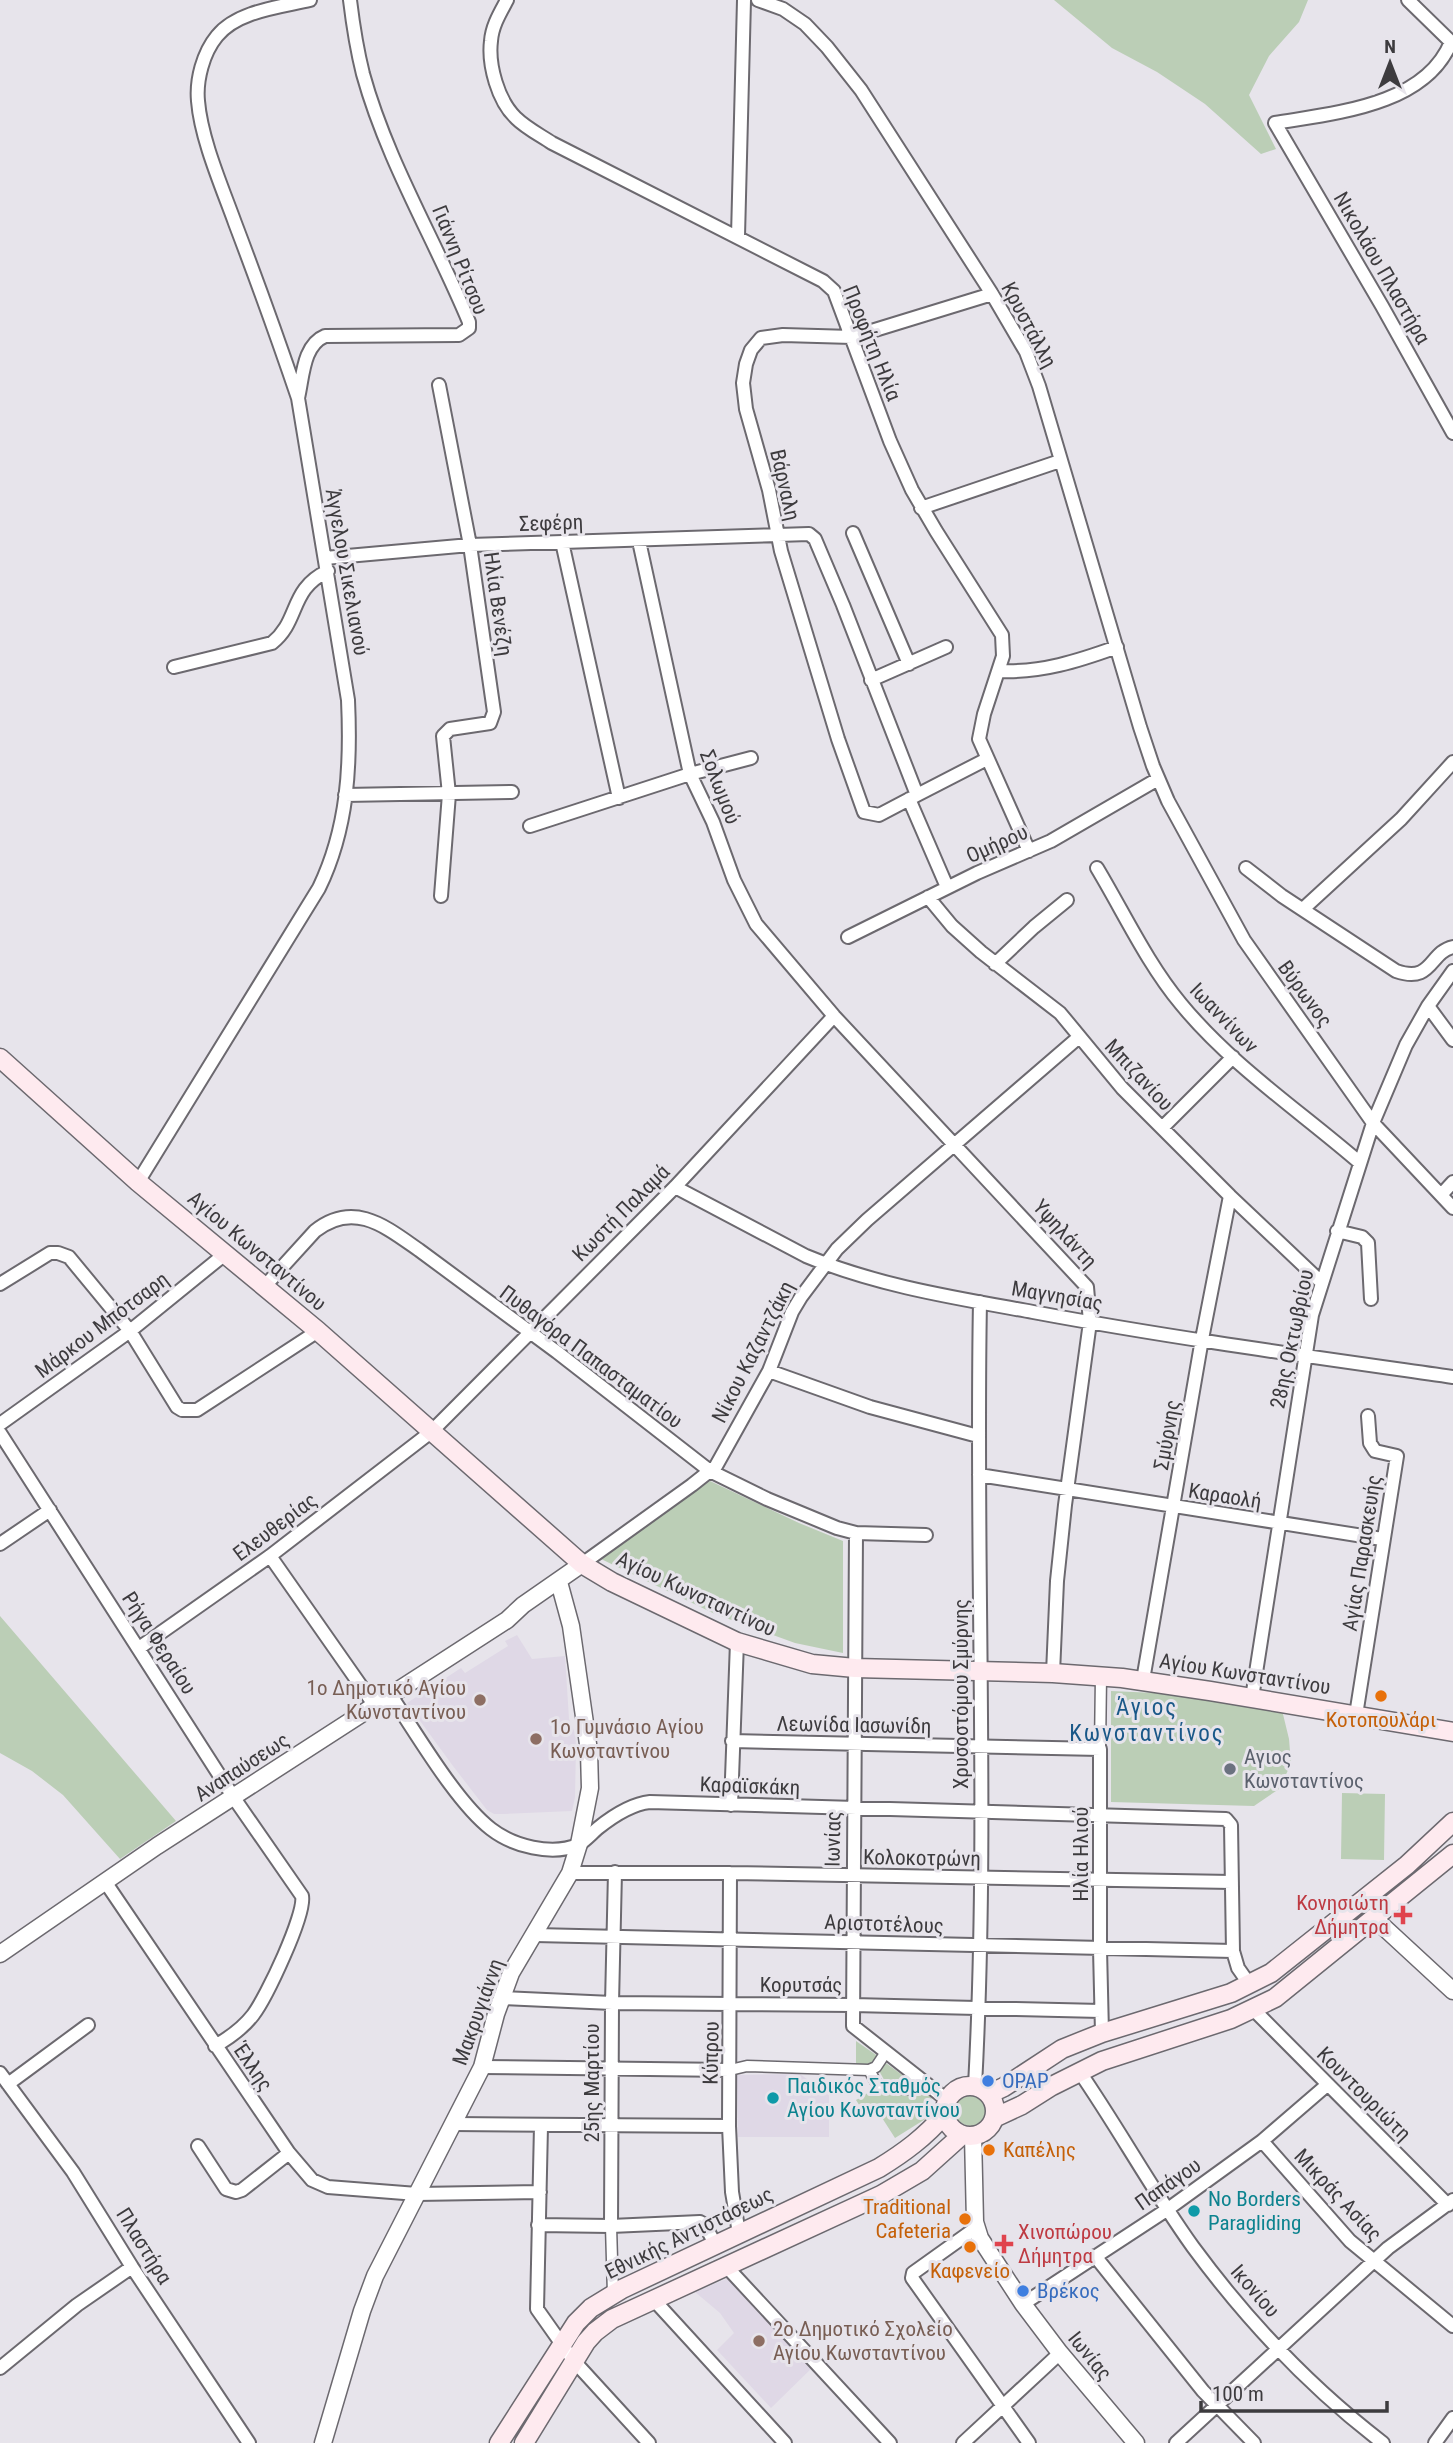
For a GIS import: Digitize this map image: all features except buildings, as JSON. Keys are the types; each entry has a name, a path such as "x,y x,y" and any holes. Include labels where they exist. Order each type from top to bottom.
{"main road":[{"name":"Αγίου Κωνσταντίνου","path":"0,1058 138,1182 318,1331 587,1567 737,1642 800,1661 855,1668 1053,1673 1143,1680 1453,1732"},
{"path":"967,2135 952,2128 946,2107 962,2087 982,2090 1004,2087 1062,2049 1102,2033 1193,2007 1271,1973 1407,1865 1453,1822"},
{"path":"994,2118 1102,2061 1254,2010 1297,1983 1453,1854"},
{"path":"524,2443 573,2360 595,2332 612,2319 725,2265 846,2213 922,2171 967,2135 989,2128 995,2107 982,2090"},
{"name":"Εθνικής Αντιστάσεως","path":"499,2443 561,2344 584,2315 613,2294 879,2168 909,2150 928,2134 946,2107"}],"street":[{"name":"Άγγελου Σικελιανού","path":"138,1182 319,888 339,838 345,795 348,700 298,398 213,163 199,111 198,93 203,62 213,41 222,30 247,16 310,0"},
{"name":"Γιάννη Ρίτσου","path":"298,398 308,354 318,339 325,336 459,335 469,328 447,269 375,109 363,75 350,0"},
{"name":"Προφήτη Ηλία","path":"507,0 494,27 491,53 501,94 513,116 552,143 829,285 838,299 890,441 921,508 998,627 1004,648 1000,671 979,729 979,739 1029,851"},
{"path":"738,236 744,0"},
{"name":"Κρυστάλλη","path":"758,0 783,9 805,24 832,53 875,111 992,294 1034,367 1140,727 1158,779"},
{"name":"Νικολάου Πλαστήρα","path":"1408,0 1451,42 1441,63 1426,76 1376,104 1275,123 1453,433"},
{"name":"Βάρναλη","path":"913,797 879,815 864,812 838,739 778,536 769,490 744,402 744,375 756,342 767,336 852,337 992,294"},
{"name":"Ηλία Βενέζη","path":"439,384 470,545 494,712 490,723 450,729 443,736 449,794"},
{"path":"921,508 1060,461"},
{"name":"Σεφέρη","path":"327,565 470,545 803,533 812,536 843,605 871,680"},
{"path":"853,533 909,664"},
{"name":"Σολωμού","path":"639,541 690,774 756,924 834,1016"},
{"path":"562,542 619,798"},
{"path":"174,667 272,643 284,631 304,587 327,565"},
{"path":"946,647 871,680 947,887"},
{"path":"1000,671 1019,672 1051,668 1117,647"},
{"path":"530,826 690,774 751,758"},
{"path":"913,797 987,759"},
{"path":"1303,909 1409,812 1453,762"},
{"name":"Ομήρου","path":"848,936 947,887 1051,841 1158,779"},
{"name":"Βύρωνος","path":"1158,779 1240,933 1280,994 1373,1123 1453,1208"},
{"path":"345,795 512,792"},
{"path":"441,896 449,794"},
{"name":"Ιωαννίνων","path":"1097,868 1170,989 1193,1017 1233,1057 1360,1164"},
{"path":"1246,868 1282,896 1382,963 1405,974 1423,971 1445,949 1453,947"},
{"name":"Μπιζανίου","path":"928,897 952,926 995,964 1055,1009 1122,1088 1321,1282"},
{"path":"995,964 1067,900"},
{"name":"28ης Οκτωβρίου","path":"1252,1698 1305,1356 1321,1282 1373,1123 1400,1057 1428,1006 1453,971"},
{"path":"1428,1006 1453,1040"},
{"name":"Υψηλάντη","path":"834,1016 1081,1279 1089,1293 1090,1322 1066,1488 1057,1581 1053,1673"},
{"name":"Κωστή Παλαμά","path":"431,1432 675,1187 834,1016"},
{"name":"Νίκου Καζαντζάκη","path":"587,1567 710,1471 722,1456 769,1371 792,1312 810,1283 850,1236 1079,1037"},
{"path":"1162,1128 1233,1057"},
{"path":"1441,1195 1453,1182"},
{"name":"Μαγνησίας","path":"675,1187 826,1264 892,1284 1090,1322 1453,1377"},
{"name":"Σμύρνης","path":"1143,1680 1202,1339 1230,1196"},
{"name":"Πυθαγόρα Παπασταματίου","path":"265,1286 320,1227 340,1217 359,1217 375,1222 397,1234 710,1471 823,1523 856,1533 926,1535"},
{"path":"1337,1231 1362,1237 1368,1243 1371,1299"},
{"path":"0,1284 50,1254 69,1256 130,1331 177,1407 190,1412 318,1331"},
{"name":"Μάρκου Μπότσαρη","path":"0,1424 130,1331 225,1254"},
{"name":"Χρυσοστόμου Σμύρνης","path":"980,1302 979,2008 982,2090"},
{"path":"769,1371 857,1403 978,1436"},
{"name":"Αγίας Παρασκευής","path":"1356,1715 1397,1456 1374,1451 1370,1443 1368,1416"},
{"name":"Ελευθερίας","path":"139,1648 270,1556 431,1432"},
{"name":"Ρήγα Φεραίου","path":"0,1433 234,1798 298,1888 303,1904 289,1942 256,2011 242,2026 215,2046"},
{"name":"Καραολή","path":"979,1475 1382,1539"},
{"path":"0,1544 50,1510"},
{"name":"Ιωνίας","path":"856,1533 854,2028 886,2052 946,2107"},
{"path":"270,1556 375,1706"},
{"name":"Αναπαύσεως","path":"0,1954 158,1846 507,1619 527,1613 587,1567"},
{"name":"Μακρυγιάννη","path":"323,2443 367,2295 482,2067 501,1998 511,1973 570,1873 579,1844 590,1788 589,1751 574,1639 561,1587"},
{"path":"731,1805 737,1642"},
{"name":"Ηλία Ηλιού","path":"1101,1676 1102,2033"},
{"name":"Καραϊσκάκη","path":"391,1696 453,1785 494,1831 542,1849 559,1849 579,1844 617,1815 639,1804 666,1802 855,1810 1221,1818 1231,1825 1232,1882"},
{"name":"Λεωνίδα Ιασωνίδη","path":"733,1741 1100,1749"},
{"name":"25ης Μαρτίου","path":"613,2294 611,2068 615,1872"},
{"name":"Κολοκοτρώνη","path":"570,1873 730,1873 1232,1882"},
{"name":"Κύπρου","path":"730,1873 729,2126 732,2192 739,2233"},
{"path":"1232,1882 1233,1951 1238,1968 1250,1984"},
{"name":"Έλλης","path":"106,1883 289,2153 312,2180 321,2185 417,2194 540,2192"},
{"path":"1375,1919 1453,1991"},
{"name":"Αριστοτέλους","path":"535,1935 1233,1951"},
{"name":"Κορυτσάς","path":"501,1998 612,2003 1101,2011"},
{"name":"Κουντουριώτη","path":"1254,2010 1327,2085 1451,2202"},
{"path":"8,2084 88,2025"},
{"path":"482,2067 869,2070 876,2067 886,2052"},
{"path":"869,2070 878,2086 914,2090"},
{"name":"Ικονίου","path":"1079,2071 1168,2209 1216,2276 1280,2349 1333,2403 1383,2443"},
{"name":"Πλαστήρα","path":"0,2073 73,2172 132,2267 249,2443"},
{"name":"Παπάγου","path":"1023,2304 1168,2209 1262,2141 1327,2085"},
{"path":"453,2124 729,2126"},
{"path":"541,2126 537,2309 573,2360 649,2443"},
{"name":"Ιωνίας","path":"967,2135 976,2228 992,2258 1060,2353 1136,2443"},
{"name":"Μικράς Ασίας","path":"1262,2141 1350,2241 1453,2326"},
{"path":"198,2146 226,2189 236,2192 289,2153"},
{"path":"1176,2443 1388,2248 1451,2202"},
{"path":"538,2225 611,2226 702,2222 715,2244"},
{"path":"976,2228 913,2273 912,2278 1029,2443"},
{"path":"1095,2256 1168,2350 1217,2407 1254,2443"},
{"path":"725,2265 890,2443"},
{"path":"0,2368 77,2305 132,2267"},
{"path":"654,2300 785,2443"},
{"path":"963,2443 1060,2353"},
{"path":"1435,2443 1453,2418"}],"shaded area":[{"path":"517,1635 532,1659 565,1656 569,1719 575,1733 576,1746 575,1797 572,1811 494,1814 487,1810 407,1703 461,1668 465,1673 508,1646 505,1641"},
{"path":"800,2074 829,2095 829,2137 738,2137 737,2075"},
{"name":"2ο Δημοτικό Σχολείο Αγίου Κωνσταντίνου","path":"731,2277 815,2365 771,2408 717,2350 734,2333 720,2313 695,2292"}],"green space":[{"path":"1054,0 1308,0 1299,22 1269,56 1249,95 1276,149 1261,154 1205,104 1157,72 1112,48"},
{"path":"710,1481 843,1541 843,1653 795,1643 715,1614 599,1558"},
{"path":"0,1616 176,1821 120,1859 63,1795 32,1771 0,1753"},
{"path":"1111,1691 1178,1694 1282,1710 1289,1739 1291,1764 1279,1789 1254,1806 1111,1802"},
{"path":"1342,1793 1385,1794 1384,1860 1341,1859"},
{"path":"856,2041 879,2057 872,2067 856,2066"},
{"path":"883,2061 916,2086 887,2085 878,2069"},
{"path":"919,2087 932,2096 927,2118 895,2138 877,2110 873,2112 869,2108 863,2111 856,2100 871,2091 907,2094"},
{"path":"971,2094 983,2098 987,2110 983,2122 971,2126 959,2122 955,2110 959,2098"}],"place":[{"name":"Κοτοπουλάρι","path":"1381,1696"},
{"name":"1ο Δημοτικό Αγίου Κωνσταντίνου","path":"480,1700"},
{"name":"1ο Γυμνάσιο Αγίου Κωνσταντίνου","path":"536,1739"},
{"name":"Αγιος Κωνσταντίνος","path":"1230,1769"},
{"name":"Κονησιώτη Δήμητρα","path":"1403,1915"},
{"name":"OPAP","path":"988,2081"},
{"name":"Παιδικός Σταθμός Αγίου Κωνσταντίνου","path":"773,2098"},
{"name":"Καπέλης","path":"989,2150"},
{"name":"No Borders Paragliding","path":"1194,2211"},
{"name":"Traditional Cafeteria","path":"965,2219"},
{"name":"Χινοπώρου Δήμητρα","path":"1004,2244"},
{"name":"Καφενείο","path":"970,2247"},
{"name":"Βρέκος","path":"1023,2291"},
{"name":"2ο Δημοτικό Σχολείο Αγίου Κωνσταντίνου","path":"759,2341"}],"district":[{"name":"Άγιος Κωνσταντίνος","path":"1147,1720"}]}
